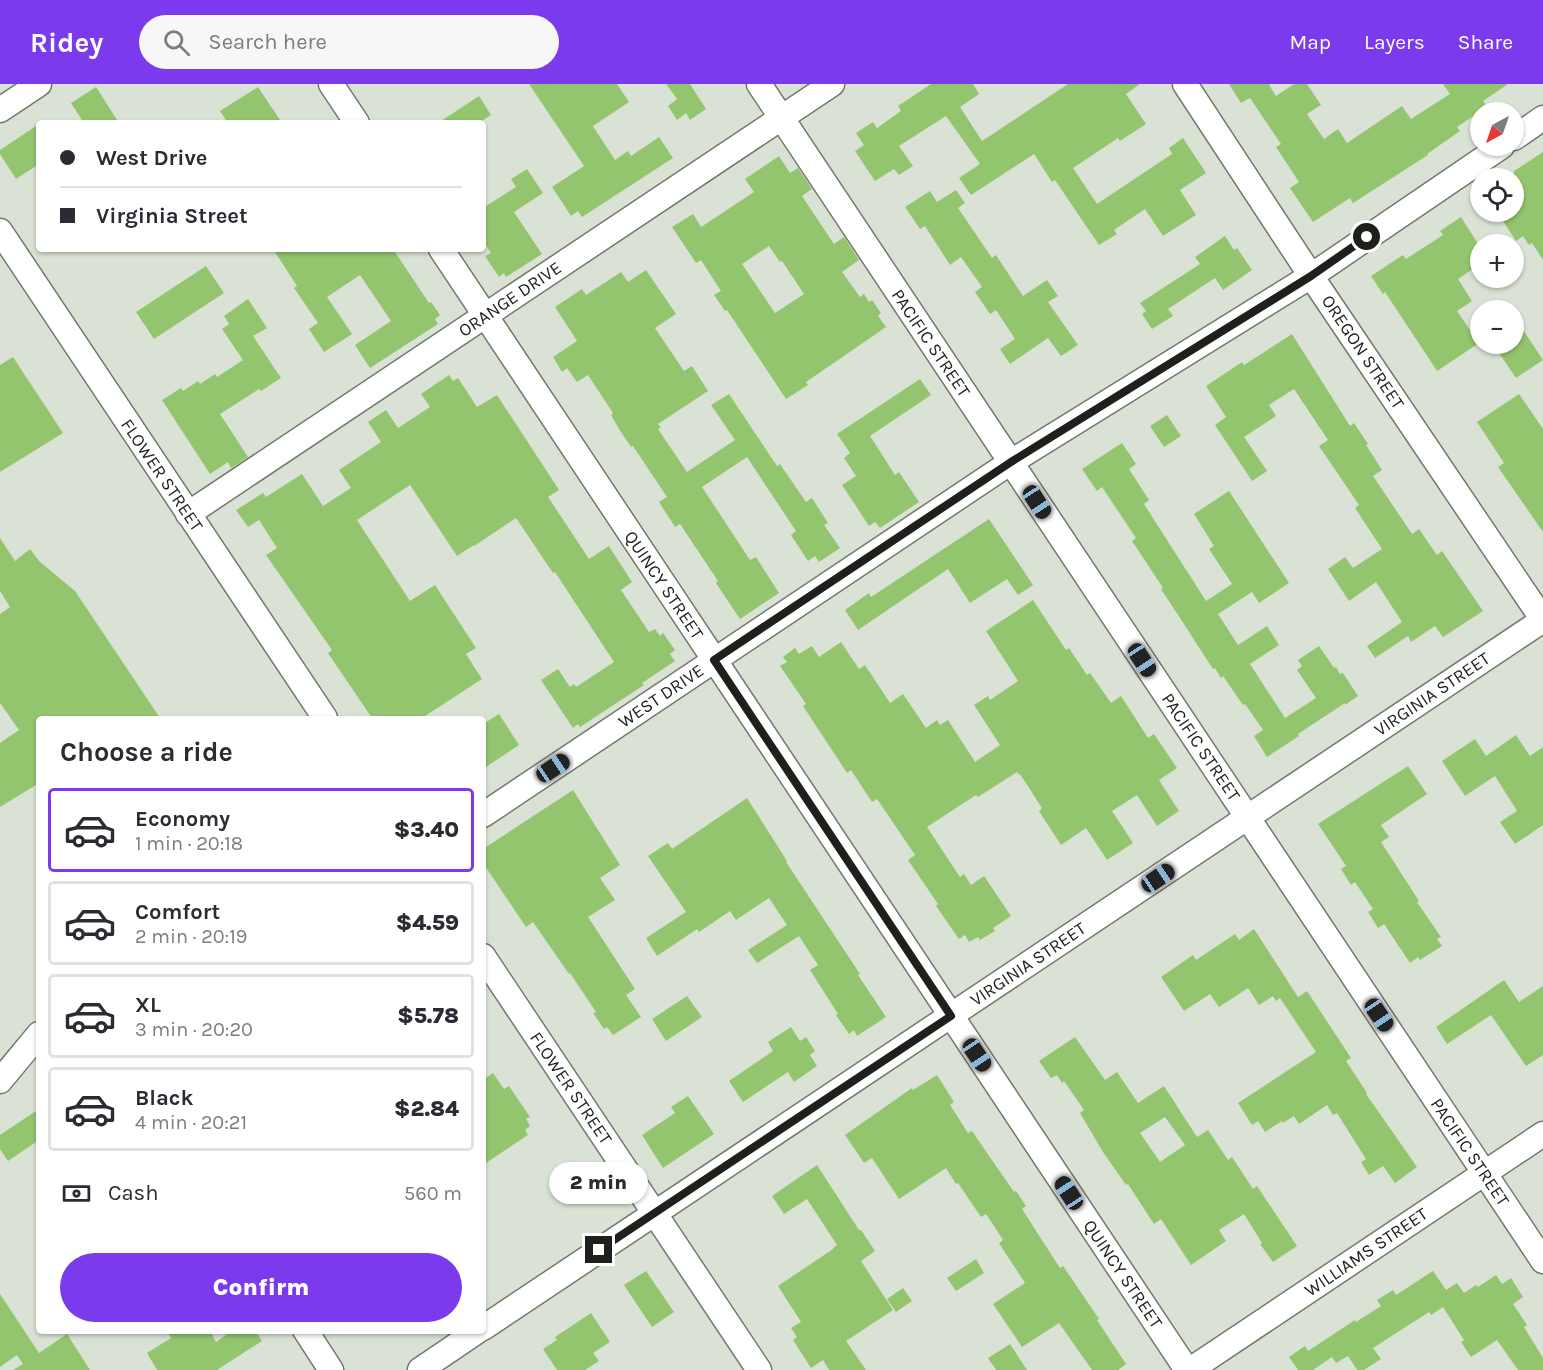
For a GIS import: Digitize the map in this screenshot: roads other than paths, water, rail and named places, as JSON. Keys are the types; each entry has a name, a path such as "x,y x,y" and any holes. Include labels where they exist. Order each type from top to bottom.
{"street":[{"path":"0,110 39,84"},
{"path":"331,84 355,120"},
{"name":"PACIFIC STREET","path":"759,84 1543,1261"},
{"name":"ORANGE DRIVE","path":"188,514 832,84"},
{"name":"OREGON STREET","path":"1185,84 1311,276 1543,620"},
{"path":"1524,131 1543,118"},
{"name":"WEST DRIVE","path":"486,812 1011,462 1311,276 1487,156"},
{"name":"FLOWER STREET","path":"0,231 324,716"},
{"name":"QUINCY STREET","path":"443,252 1189,1370"},
{"name":"VIRGINIA STREET","path":"486,1326 1543,620"},
{"name":"FLOWER STREET","path":"486,960 759,1370"},
{"path":"0,1081 36,1038"},
{"name":"WILLIAMS STREET","path":"1189,1370 1543,1134"},
{"path":"308,1334 331,1370"},
{"path":"420,1370 473,1334"}]}
